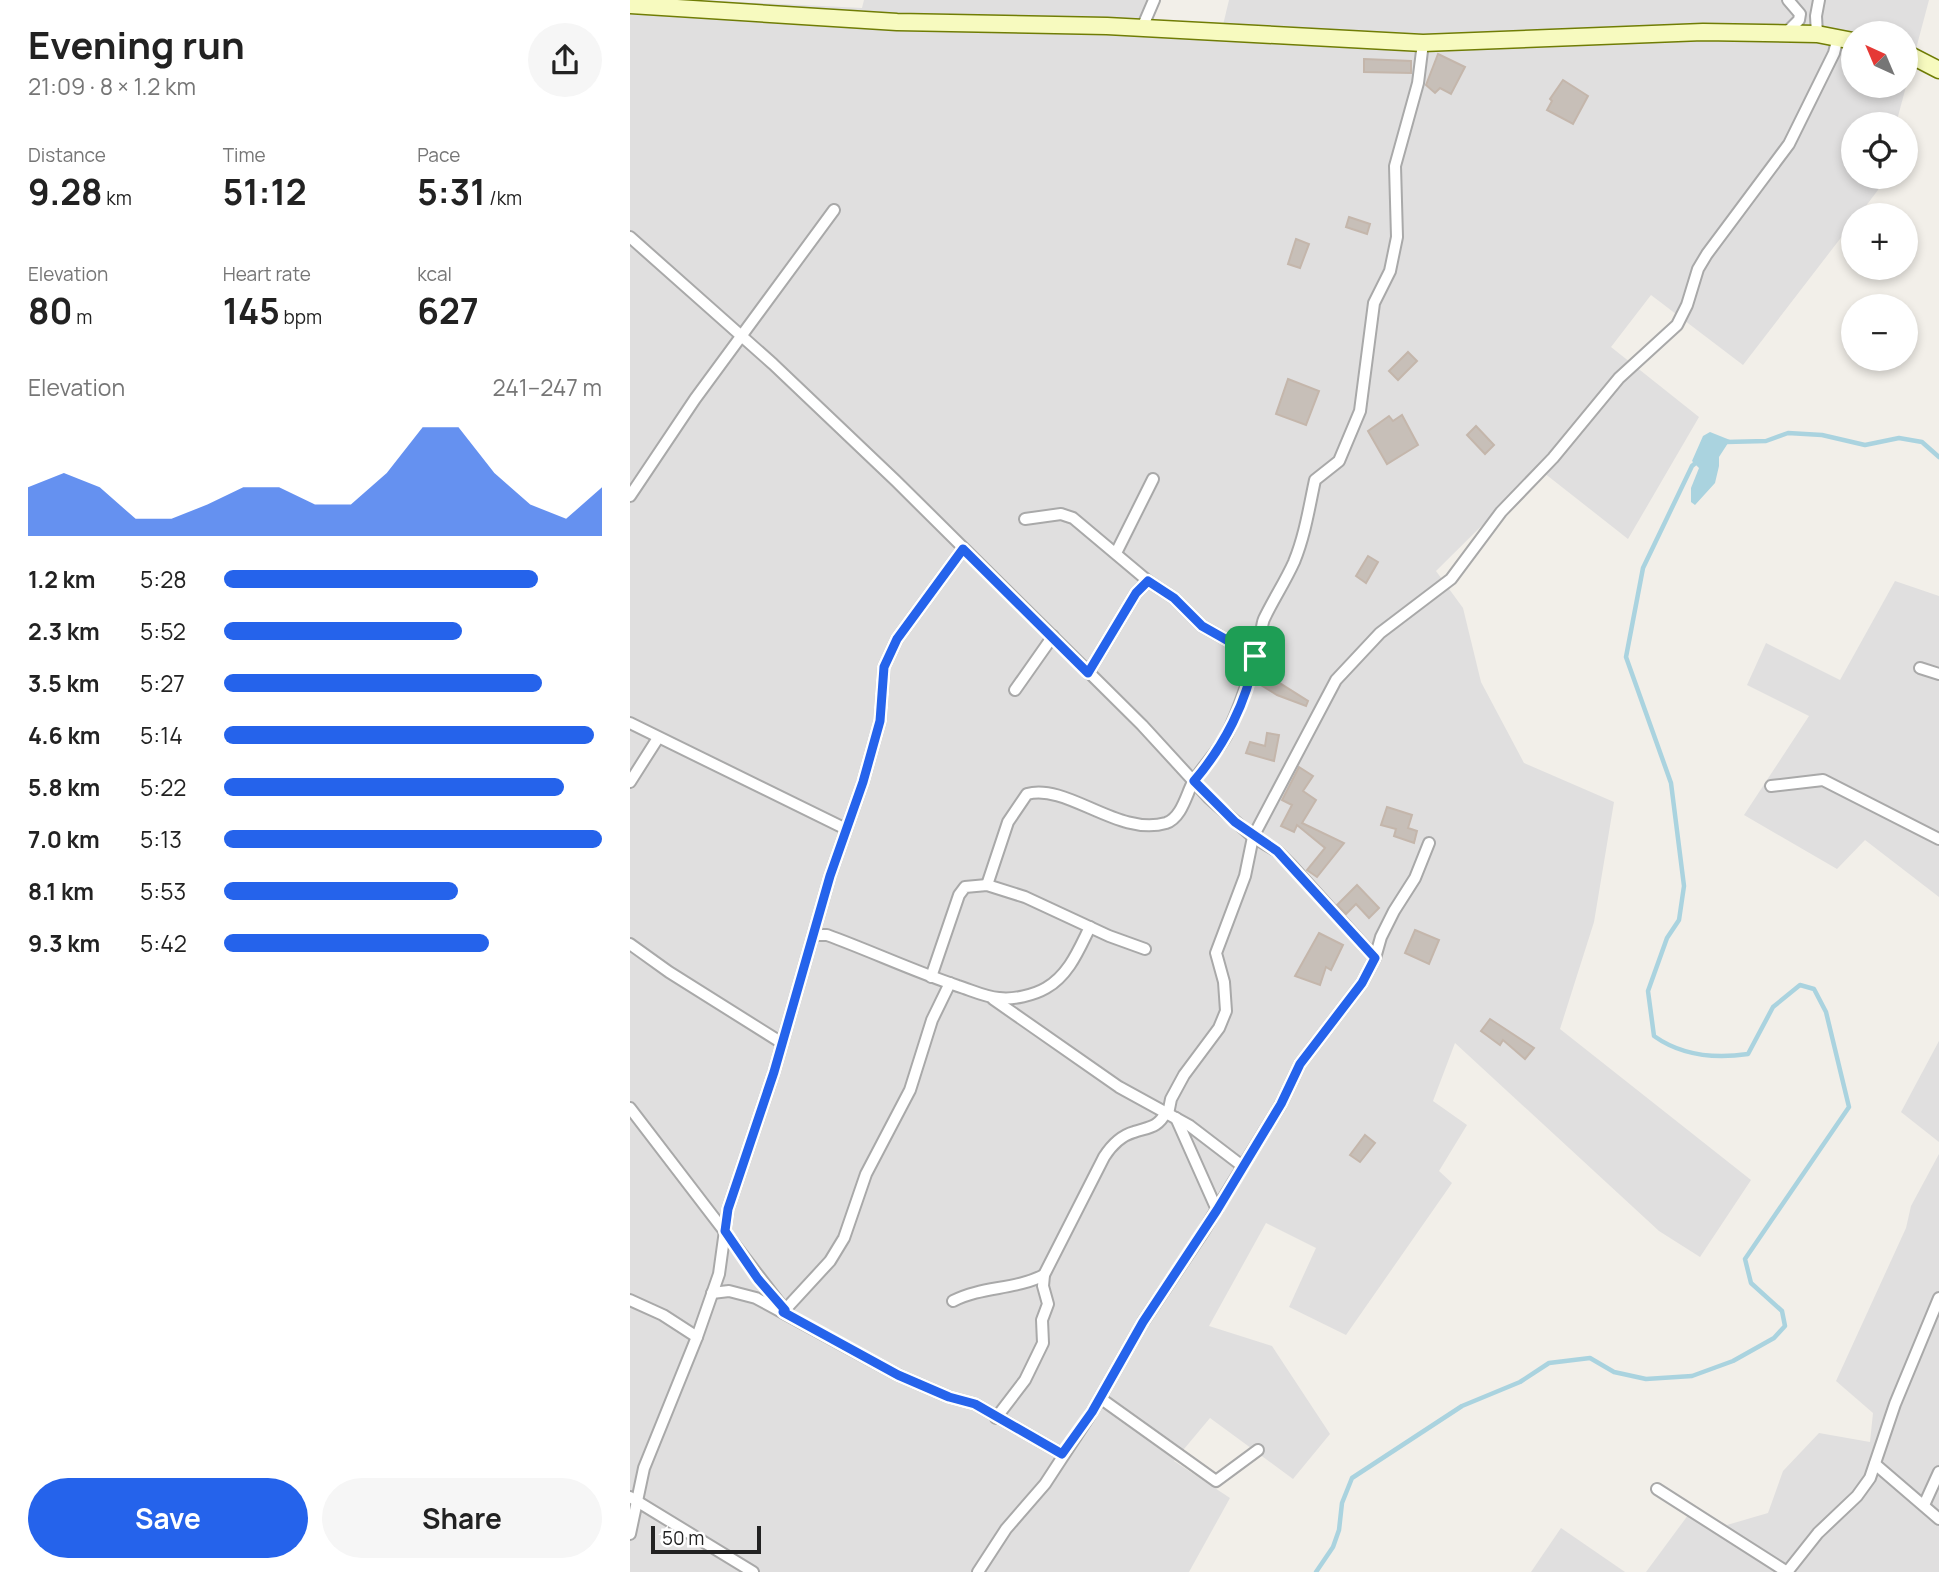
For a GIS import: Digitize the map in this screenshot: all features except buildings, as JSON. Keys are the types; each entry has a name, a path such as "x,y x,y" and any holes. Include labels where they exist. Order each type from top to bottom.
{"street":[{"path":"1142,28 1154,0"},
{"path":"1817,34 1819,0"},
{"path":"1785,34 1798,20 1800,14 1796,2"},
{"path":"630,5 897,22 1142,28 1423,43 1703,32 1817,34 1841,38"},
{"path":"986,885 1008,822 1027,794 1035,792 1053,795 1133,823 1165,823 1181,808 1194,781 1213,759 1230,727 1255,656 1263,621 1283,587 1298,551 1308,519 1315,480 1339,461 1360,411 1374,303 1390,271 1396,237 1395,166 1418,83 1423,43"},
{"path":"1217,1210 1170,1114 1171,1099 1184,1075 1219,1028 1226,1011 1224,982 1216,953 1245,876 1253,837 1344,669 1380,633 1451,579 1501,512 1553,458 1619,378 1677,325 1687,305 1698,269 1789,144 1834,53 1841,45"},
{"path":"1918,59 1939,69"},
{"path":"630,496 695,399 834,209"},
{"path":"630,237 790,379 1142,725 1209,798 1253,837 1284,858 1375,958"},
{"path":"1116,553 1153,479"},
{"path":"1025,519 1068,514 1148,581 1174,598 1202,626 1255,656"},
{"path":"630,1534 634,1499 651,1448 697,1337 712,1293 720,1266 732,1198 774,1072 846,829 863,782 880,721 881,684 888,656 910,620 963,549"},
{"path":"1088,673 1136,593 1148,581"},
{"path":"1015,690 1053,636"},
{"path":"1920,668 1939,674"},
{"path":"630,723 846,829"},
{"path":"630,782 658,738"},
{"path":"1771,786 1817,779 1829,782 1939,839"},
{"path":"978,1572 1006,1529 1045,1484 1100,1398 1143,1322 1217,1210 1241,1165 1281,1104 1300,1064 1362,983 1375,958 1381,937 1415,878 1429,843"},
{"path":"931,977 961,891 965,887 986,885 1025,897 1145,949"},
{"path":"990,997 1012,998 1046,988 1058,979 1072,961 1090,927"},
{"path":"814,935 827,935 931,977 990,997 1119,1087 1170,1114 1241,1165"},
{"path":"630,944 669,972 782,1043"},
{"path":"784,1311 830,1261 844,1238 866,1174 910,1090 932,1020 950,983"},
{"path":"630,1108 664,1157 725,1231 784,1311"},
{"path":"996,1418 1025,1380 1044,1343 1042,1320 1048,1304 1043,1286 1044,1275 1104,1157 1114,1143 1134,1131 1150,1129 1170,1114"},
{"path":"953,1301 987,1288 1028,1283 1044,1275"},
{"path":"712,1293 729,1291 784,1311 898,1375 949,1397 975,1404 996,1418 1037,1437 1062,1454"},
{"path":"1657,1489 1787,1572 1818,1533 1857,1496 1870,1478 1895,1404 1939,1298"},
{"path":"630,1300 663,1315 697,1337"},
{"path":"1100,1398 1216,1481 1258,1450"},
{"path":"1875,1464 1939,1519"},
{"path":"1924,1505 1939,1472"},
{"path":"634,1499 753,1572"}],"shaded area":[{"path":"630,0 698,0 862,8 864,0 1151,0 1139,22 1223,25 1229,0 1929,0 1918,41 1918,21 1841,21 1841,98 1903,98 1899,112 1841,112 1841,189 1878,189 1868,203 1841,203 1841,238 1743,365 1651,295 1611,347 1699,417 1628,539 1539,469 1436,571 1463,608 1481,682 1524,763 1614,802 1594,922 1560,1029 1751,1180 1700,1257 1659,1231 1455,1043 1433,1101 1467,1125 1439,1171 1452,1183 1346,1335 1289,1307 1316,1248 1266,1223 1209,1326 1272,1346 1330,1434 1293,1479 1210,1418 1174,1461 1230,1498 1189,1572 630,1572"},
{"path":"1895,581 1939,596 1939,897 1865,840 1837,869 1744,815 1809,716 1747,685 1766,643 1840,680"},
{"path":"1939,1041 1939,1142 1901,1112"},
{"path":"1939,1154 1939,1572 1646,1572 1694,1507 1727,1525 1768,1513 1783,1471 1819,1433 1870,1442 1873,1413 1836,1381 1906,1228 1911,1206"},
{"path":"1561,1528 1625,1572 1531,1572"}],"water":[{"path":"1710,432 1730,440 1719,457 1715,483 1695,505 1691,502 1691,488 1699,468 1692,461 1703,436"}],"waterway":[{"path":"1726,442 1766,441 1788,433 1822,435 1865,445 1899,438 1922,442 1939,457"},
{"path":"1316,1572 1333,1547 1339,1530 1342,1503 1352,1478 1462,1406 1520,1382 1549,1363 1590,1358 1614,1372 1646,1379 1692,1376 1733,1361 1774,1338 1785,1326 1782,1311 1751,1283 1745,1259 1849,1107 1826,1012 1814,989 1800,985 1773,1007 1748,1054 1711,1056 1687,1052 1654,1036 1648,991 1667,938 1679,920 1684,886 1671,783 1626,657 1643,568 1692,466 1699,460"}],"route":[{"path":"963,549 1088,673 1136,593 1148,581 1174,598 1202,626 1255,656 1236,716 1213,759 1194,781 1235,822 1253,837 1277,851 1375,958 1362,983 1300,1064 1281,1104 1234,1177 1217,1210 1143,1322 1092,1412 1062,1454 1037,1437 999,1420 975,1404 949,1397 898,1375 783,1312 785,1310 758,1279 725,1231 728,1209 774,1072 830,876 863,782 880,721 884,667 897,639 963,549"}]}
